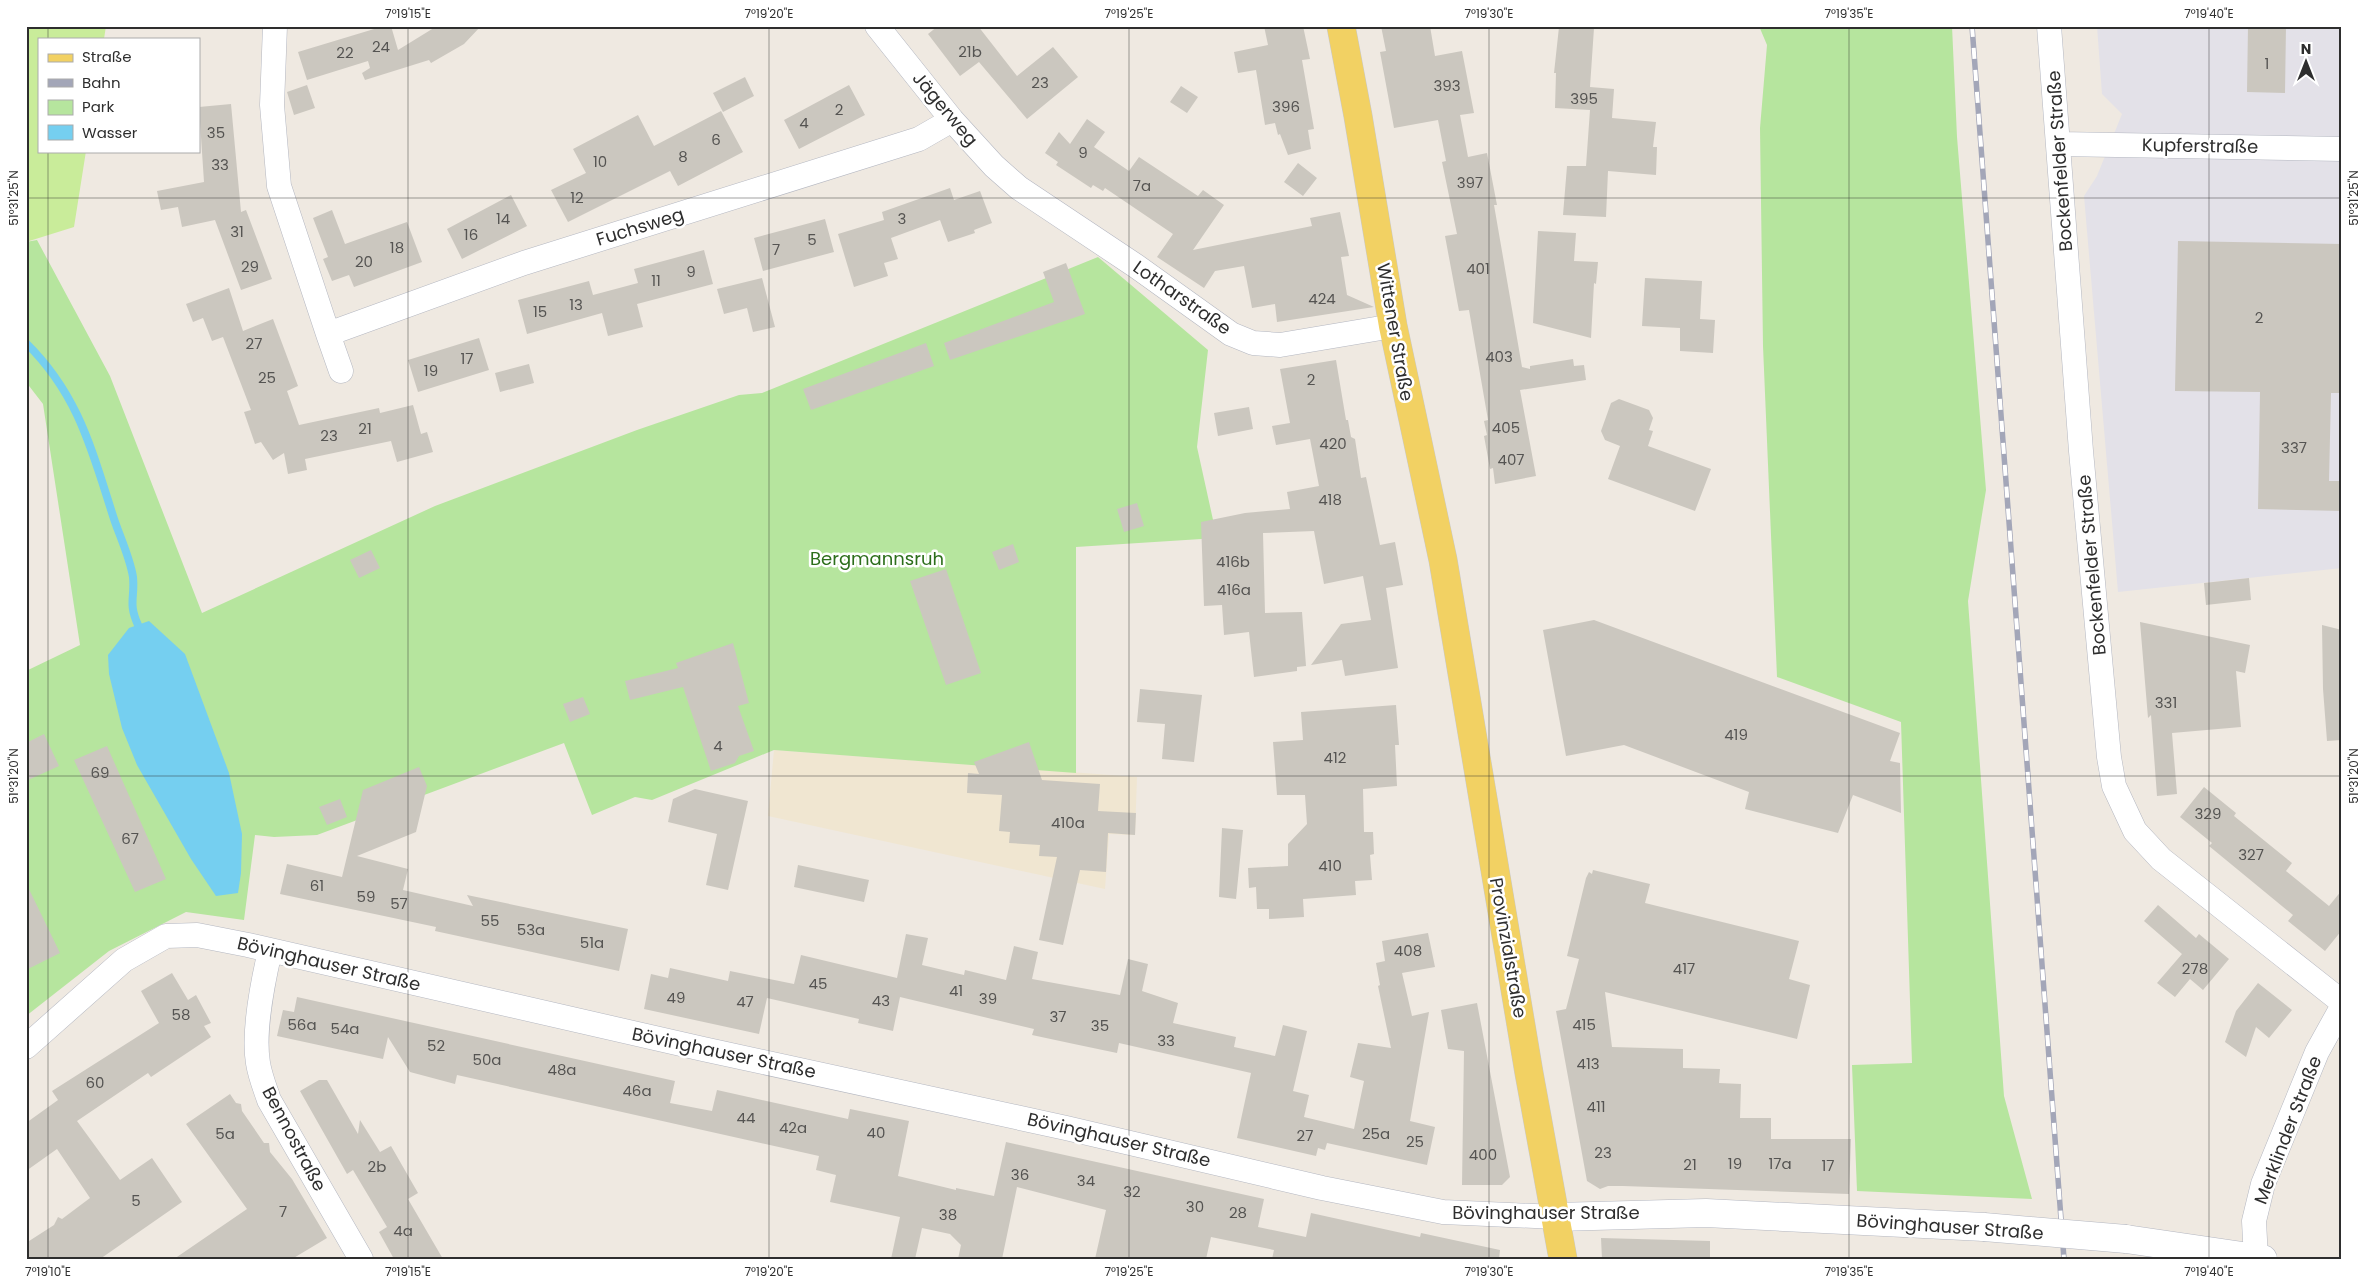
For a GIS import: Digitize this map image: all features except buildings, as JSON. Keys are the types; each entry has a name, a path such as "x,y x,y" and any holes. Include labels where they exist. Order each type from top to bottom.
{"main road":[{"name":"Wittener Straße","path":"1341,26 1393,326 1409,410 1429,490 1455,636"},
{"name":"Provinzialstraße","path":"1455,636 1529,1073 1563,1259"},
{"name":"Bövinghauser Straße","path":"1556,1217 1706,1213 1984,1227 2126,1240 2258,1258"}],"street":[{"path":"275,26 272,105 279,186 341,371"},
{"name":"Jägerweg","path":"877,26 952,120 994,166 1019,188"},
{"name":"Bockenfelder Straße","path":"2049,26 2081,451 2109,757 2114,786 2135,831 2161,860 2342,1002"},
{"name":"Fuchsweg","path":"328,334 524,263 919,139 952,120"},
{"name":"Kupferstraße","path":"2059,144 2342,149"},
{"name":"Lotharstraße","path":"1019,188 1136,266 1215,324 1231,334 1253,343 1280,345 1393,326"},
{"name":"Bövinghauser Straße","path":"26,1046 124,960 166,936 197,935 513,1005 703,1050 1066,1128 1322,1188 1443,1212 1556,1217"},
{"name":"Bennostraße","path":"270,951 258,1032 260,1074 269,1100 362,1259"},
{"name":"Merklinder Straße","path":"2258,1258 2254,1221 2263,1184 2317,1052 2342,1007"}],"shaded area":[{"path":"2097,26 2342,26 2342,568 2118,592 2084,196 2097,176 2122,114 2102,94"},
{"path":"774,750 1137,777 1135,835 1109,834 1105,889 768,816"}],"green space":[{"path":"26,26 106,26 104,38 38,38 38,152 86,152 74,227 26,242"},
{"path":"1759,26 1952,26 1957,137 1986,490 1968,601 2004,1096 2032,1199 1857,1191 1852,1065 1912,1063 1901,722 1777,677 1763,346 1760,128 1767,45"},
{"name":"Bergmannsruh","path":"37,240 110,376 202,613 435,506 637,430 739,395 762,393 1098,257 1208,350 1197,447 1217,538 1076,547 1076,773 774,750 652,800 635,797 592,815 564,743 317,835 274,837 255,835 244,920 186,912 109,951 26,1016 26,671 80,645 43,404 26,382 26,242"}],"water":[{"path":"149,621 185,654 229,773 242,834 241,873 238,893 216,896 191,859 137,765 122,728 109,674 108,655 129,628"}],"waterway":[{"path":"26,343 59,383 82,425 130,562 133,577 133,611 138,625"}],"railway":[{"path":"1972,26 2064,1259"}]}
